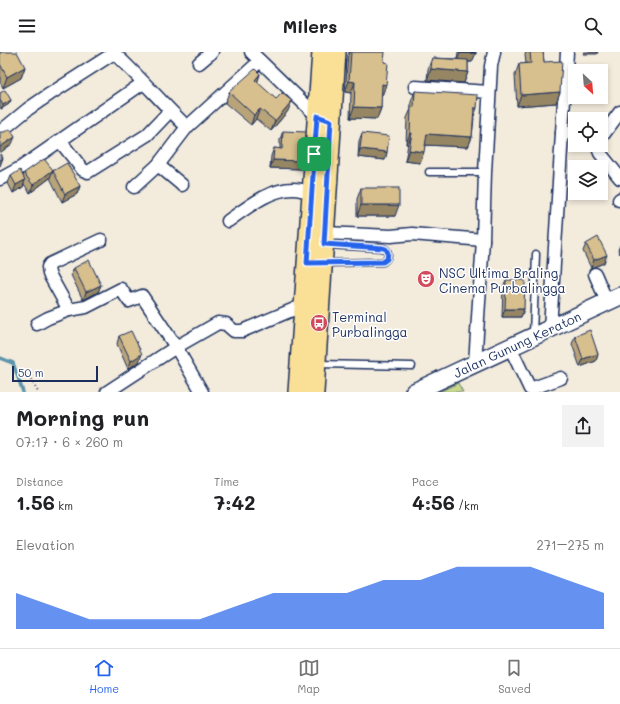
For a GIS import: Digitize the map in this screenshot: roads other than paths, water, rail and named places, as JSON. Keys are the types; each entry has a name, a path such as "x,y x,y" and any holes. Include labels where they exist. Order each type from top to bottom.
{"main road":[{"path":"298,392 304,306 319,241 324,119 322,52"},
{"path":"319,241 312,192 336,52"},
{"path":"314,392 316,364 315,263"}],"street":[{"path":"0,132 28,109 114,52 187,127"},
{"path":"199,63 212,52"},
{"path":"251,52 324,119"},
{"path":"475,364 483,240 489,92 491,66 494,52"},
{"path":"550,329 567,52"},
{"path":"134,187 158,165 187,127 260,61"},
{"path":"0,179 22,168 143,83"},
{"path":"415,87 489,92"},
{"path":"60,140 83,170 88,172 147,135 170,111"},
{"path":"608,129 620,112"},
{"path":"562,133 568,133"},
{"path":"600,152 620,178"},
{"path":"158,165 182,185"},
{"path":"228,221 264,197 276,191 294,189 312,192"},
{"path":"319,241 412,234 483,240"},
{"path":"69,310 50,274 48,267 50,264 101,240"},
{"path":"595,274 614,299"},
{"path":"37,324 69,310 86,307 121,289 129,301 142,296 176,347 202,392"},
{"name":"Jalan Gunung Keraton","path":"414,392 614,299"},
{"path":"107,392 176,347 218,323 226,324 234,331 242,331 304,306"},
{"path":"510,348 530,389 561,378"}],"lane":[{"path":"429,172 485,172"},
{"path":"315,263 383,262 388,256 387,251 383,248 319,241"},
{"path":"533,337 536,254"},
{"path":"316,364 412,366"}],"waterway":[{"path":"0,358 13,363 23,392"}],"place":[{"name":"NSC Ultima Braling Cinema Purbalingga","path":"426,279"},
{"name":"Terminal Purbalingga","path":"319,323"}]}
